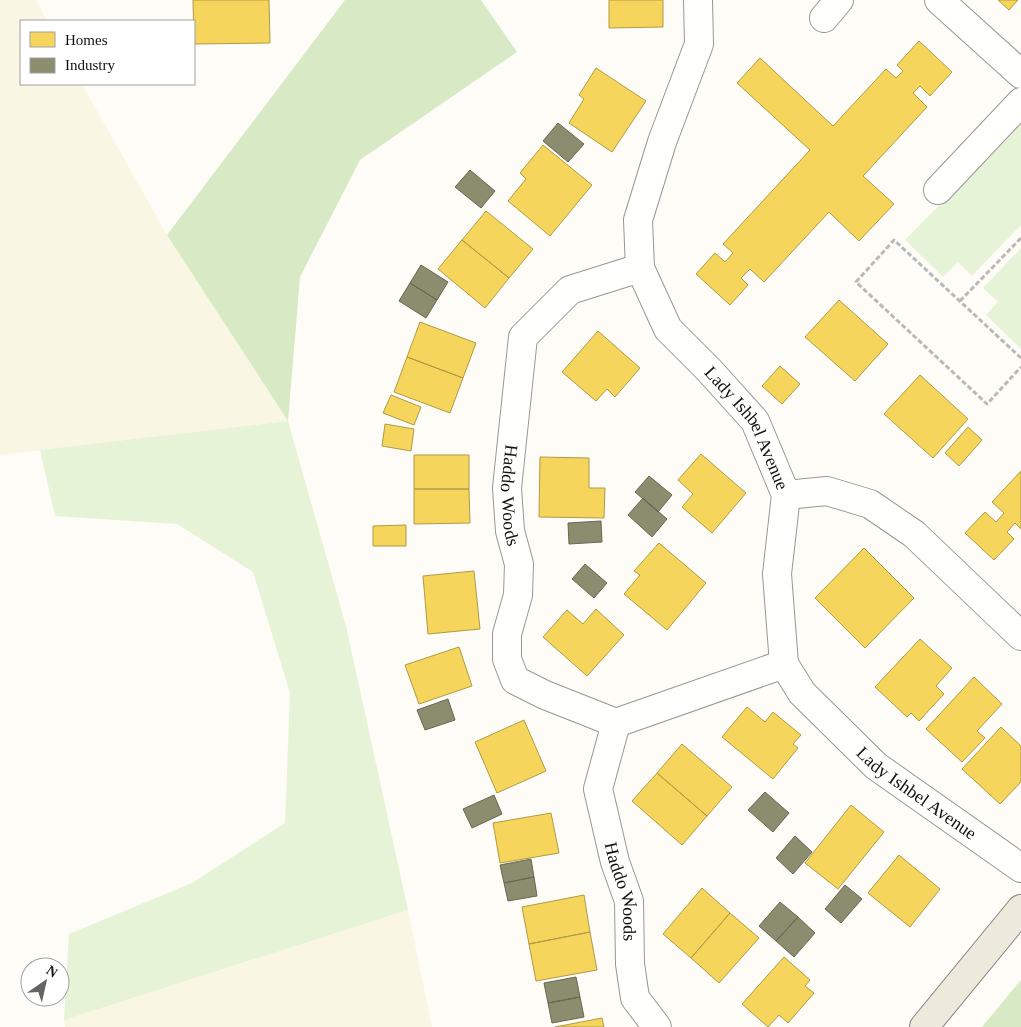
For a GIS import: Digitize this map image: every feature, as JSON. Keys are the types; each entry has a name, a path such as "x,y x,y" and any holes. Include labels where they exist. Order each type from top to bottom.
{"main road":[{"path":"924,1027 1021,908"}],"street":[{"name":"Lady Ishbel Avenue","path":"698,0 699,44 662,142 638,220 640,268 668,329 709,370 755,421 786,495 777,574 784,664 802,693 876,766 1021,868"},
{"path":"939,0 1021,74"},
{"path":"938,190 1021,102"},
{"name":"Haddo Woods","path":"640,268 570,290 523,337 507,488 510,531 519,564 518,595 507,634 507,659 515,680 545,695 616,723 598,789 615,862 630,901 630,964 635,998 657,1027"},
{"path":"786,495 827,491 870,504 914,534 1021,636"},
{"path":"616,723 784,664"}],"path":[{"path":"960,301 1021,238"},
{"path":"1021,358 894,240 856,282 987,404 1021,367"}],"shaded area":[{"path":"0,0 36,0 46,20 20,20 20,85 83,85 167,235 288,421 0,455"},
{"path":"408,910 432,1027 65,1027 64,1020"}],"green space":[{"path":"345,0 481,0 517,52 360,160 300,277 288,421 167,235"},
{"path":"1021,121 1021,225 972,276 958,262 943,277 905,240"},
{"path":"1021,248 1021,349 986,315 998,302 983,288"},
{"path":"288,421 346,626 408,910 64,1020 65,1007 70,1007 70,957 68,957 69,934 192,883 285,823 290,693 253,572 177,524 55,516 40,450"},
{"path":"1021,980 1021,1027 982,1027"}],"building: Homes":[{"path":"193,0 269,0 270,43 195,44 195,20 193,20"},
{"path":"609,0 663,0 663,27 609,28"},
{"path":"998,0 1018,0 1009,10"},
{"path":"919,41 952,72 930,96 920,86 913,93 927,107 863,176 894,204 859,241 829,212 764,282 750,269 741,278 748,285 730,305 696,274 715,253 725,262 733,253 723,244 810,150 737,83 760,58 833,126 886,69 896,78 903,71 897,65"},
{"path":"596,68 646,101 612,152 569,123 584,99 579,95"},
{"path":"543,145 592,185 550,236 508,201 526,179 520,173"},
{"path":"486,211 533,249 509,278 462,240"},
{"path":"462,240 509,278 485,308 438,269"},
{"path":"839,300 888,344 855,381 805,337"},
{"path":"420,322 476,343 463,378 407,357"},
{"path":"598,331 640,368 615,397 607,389 596,401 562,372"},
{"path":"407,357 463,378 450,413 394,392"},
{"path":"780,366 800,384 782,404 762,386"},
{"path":"920,375 968,419 933,458 884,414"},
{"path":"391,395 421,407 414,425 383,413"},
{"path":"385,424 414,429 411,451 382,446"},
{"path":"968,427 982,440 959,466 945,453"},
{"path":"701,454 746,493 712,533 682,507 693,494 678,480"},
{"path":"414,455 469,455 469,489 414,489"},
{"path":"540,457 589,458 589,488 605,488 604,518 539,517"},
{"path":"1021,471 1021,529 1015,523 1007,532 1014,539 994,560 965,533 985,512 996,522 1004,513 992,502"},
{"path":"414,489 469,489 470,523 414,524"},
{"path":"406,525 406,546 373,546 373,526"},
{"path":"659,543 706,583 667,630 624,594 640,575 634,571"},
{"path":"864,548 914,598 865,648 815,598"},
{"path":"474,571 480,629 428,634 423,576"},
{"path":"596,609 624,635 587,676 543,637 567,610 583,624"},
{"path":"920,639 952,668 936,686 944,694 919,721 911,713 907,717 875,687"},
{"path":"459,647 472,686 419,704 405,665"},
{"path":"974,677 1002,704 977,731 985,738 962,762 926,729"},
{"path":"747,707 765,722 773,712 801,735 793,744 798,748 773,779 722,737"},
{"path":"524,720 546,771 497,793 475,742"},
{"path":"1001,727 1021,746 1021,782 1000,804 962,769"},
{"path":"682,744 732,787 707,816 657,773"},
{"path":"657,773 707,816 682,845 632,801"},
{"path":"851,805 884,832 838,889 805,863"},
{"path":"551,813 559,853 500,863 493,823"},
{"path":"899,855 940,889 910,927 868,893"},
{"path":"702,888 730,913 691,958 663,934"},
{"path":"584,895 590,932 529,944 522,907"},
{"path":"730,913 759,938 719,983 691,958"},
{"path":"590,932 597,970 536,981 529,944"},
{"path":"784,957 810,980 805,986 814,993 788,1023 779,1015 768,1027 742,1004"},
{"path":"602,1018 604,1027 555,1027"}],"building: Industry":[{"path":"558,123 584,144 568,162 543,141"},
{"path":"470,170 495,191 481,208 455,187"},
{"path":"421,265 448,282 437,300 410,283"},
{"path":"410,283 437,300 426,318 399,301"},
{"path":"649,476 672,495 658,512 635,492"},
{"path":"643,498 667,519 652,537 628,515"},
{"path":"601,521 602,542 569,544 568,523"},
{"path":"585,564 607,583 594,598 572,579"},
{"path":"448,699 455,720 425,730 417,710"},
{"path":"765,792 789,813 773,832 748,810"},
{"path":"494,795 502,814 472,828 463,809"},
{"path":"795,836 812,852 793,874 776,858"},
{"path":"531,859 534,877 504,883 500,865"},
{"path":"534,877 537,896 508,901 504,883"},
{"path":"845,885 862,899 841,923 825,909"},
{"path":"780,902 798,917 776,941 759,926"},
{"path":"798,917 815,933 794,957 776,941"},
{"path":"576,977 580,997 548,1003 544,983"},
{"path":"580,997 584,1017 552,1023 548,1003"}]}
